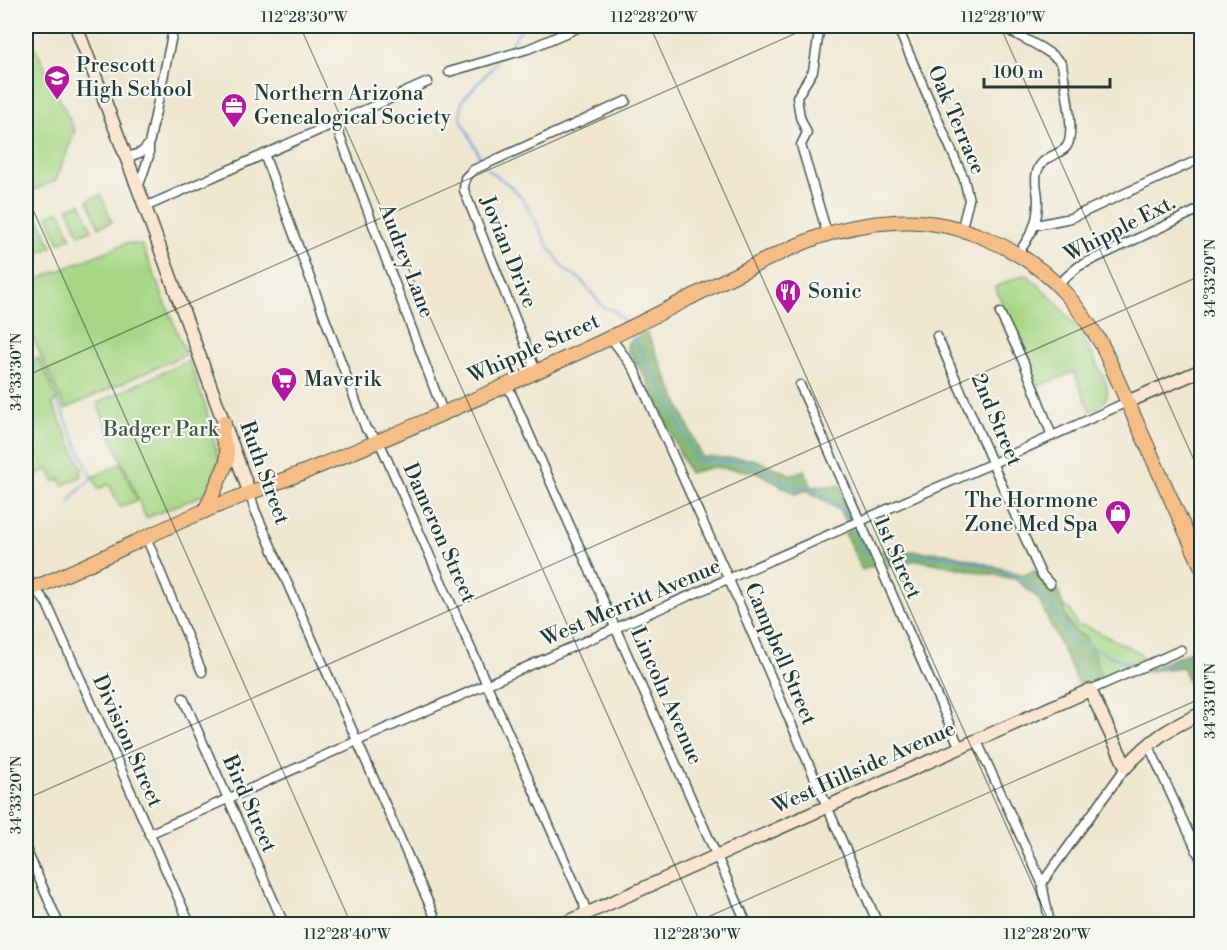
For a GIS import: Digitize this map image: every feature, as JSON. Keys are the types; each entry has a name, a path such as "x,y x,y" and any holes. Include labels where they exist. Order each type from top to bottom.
{"main road":[{"name":"Whipple Street","path":"29,585 379,441 611,338 796,245 827,232 896,222 930,223 962,231 1018,254 1046,274 1080,311 1101,344 1202,568"},
{"path":"205,511 227,462 227,450 222,435 224,422"}],"street":[{"name":"Ruth Street","path":"75,26 138,188 255,510 438,924"},
{"path":"138,188 149,156 149,144 174,26"},
{"path":"449,72 528,49 582,26"},
{"path":"820,26 813,71 797,97 800,117 807,133 801,145 827,232"},
{"name":"Oak Terrace","path":"897,26 964,180 969,200 962,231"},
{"path":"1001,26 1056,56 1062,64 1071,134 1066,147 1043,161 1037,171 1036,225 1018,254"},
{"path":"145,207 428,82"},
{"name":"Jovian Drive","path":"536,371 464,190 465,178 473,170 626,101"},
{"name":"Audrey Lane","path":"335,123 443,412"},
{"path":"126,158 142,152 149,144"},
{"name":"Dameron Street","path":"264,154 366,429 379,441 584,904 587,920"},
{"path":"1036,225 1071,218 1202,158"},
{"name":"Whipple Ext.","path":"1057,285 1079,266 1202,208"},
{"path":"1000,313 1024,363 1052,436"},
{"name":"2nd Street","path":"938,336 1041,574 1050,584"},
{"name":"Campbell Street","path":"611,338 634,369 729,580 878,924"},
{"path":"1127,402 1202,370"},
{"name":"Lincoln Avenue","path":"507,384 747,924"},
{"name":"1st Street","path":"800,386 960,746"},
{"name":"West Merritt Avenue","path":"149,834 729,580 1127,402"},
{"path":"146,537 202,672"},
{"name":"Division Street","path":"29,585 47,604 190,924"},
{"name":"West Hillside Avenue","path":"563,924 587,920 716,855 1181,650"},
{"path":"1090,690 1126,767"},
{"name":"Bird Street","path":"183,698 284,924"},
{"path":"1042,883 1126,767 1148,744 1171,727 1202,713"},
{"path":"976,739 1042,883 1050,924"},
{"path":"1148,744 1202,862"},
{"path":"26,849 59,924"}],"green space":[{"path":"26,28 75,131 56,180 26,194"},
{"path":"101,195 112,222 99,227 88,200"},
{"path":"81,203 92,230 79,235 68,208"},
{"path":"60,211 71,238 59,243 48,216"},
{"path":"40,221 52,247 39,253 28,226"},
{"path":"127,243 142,245 186,354 65,409 26,322 26,284"},
{"path":"1026,274 1049,295 1077,329 1104,378 1107,388 1106,398 1090,411 1074,372 1038,386 995,287"},
{"path":"647,333 702,457 754,459 792,475 804,470 812,487 840,485 855,515 845,520 839,510 807,490 795,494 757,472 713,467 689,473 646,378 627,348 628,342"},
{"path":"39,358 58,400 52,403 83,470 80,472 82,476 63,485 60,479 54,481 49,469 29,477 26,470 26,364"},
{"name":"Badger Park","path":"189,360 206,408 219,462 212,483 203,495 146,518 97,403"},
{"path":"121,463 137,500 120,507 109,484 98,489 93,477"},
{"path":"860,526 876,564 862,570 845,533"},
{"path":"882,550 947,553 1024,575 1035,571 1047,586 1057,588 1066,620 1075,632 1085,637 1094,653 1101,678 1099,683 1090,687 1080,687 1038,598 1015,579 918,560 889,566"},
{"path":"1063,605 1071,611 1077,626 1085,626 1139,652 1144,662 1099,683 1085,637 1070,624"},
{"path":"1202,647 1200,708 1182,667 1142,672 1179,657"}],"waterway":[{"path":"505,53 523,26"},
{"path":"483,163 460,117 462,101 497,62"},
{"path":"486,168 520,196 547,244 566,271 579,278 604,308 614,310 627,325"},
{"path":"631,332 649,368 665,392 696,460 749,463 796,487 809,487 831,499 845,512 851,522"},
{"path":"57,400 92,478 70,502"},
{"path":"854,527 864,551 870,554"},
{"path":"887,559 929,555 950,557 986,566 1021,579 1047,601 1064,625 1071,641 1077,644 1087,643 1110,656 1140,666"},
{"path":"1151,667 1175,665 1202,649"}],"place":[{"name":"Prescott High School","path":"57,101"},
{"name":"Northern Arizona Genealogical Society","path":"234,129"},
{"name":"Sonic","path":"788,315"},
{"name":"Maverik","path":"284,403"},
{"name":"The Hormone Zone Med Spa","path":"1118,536"}]}
